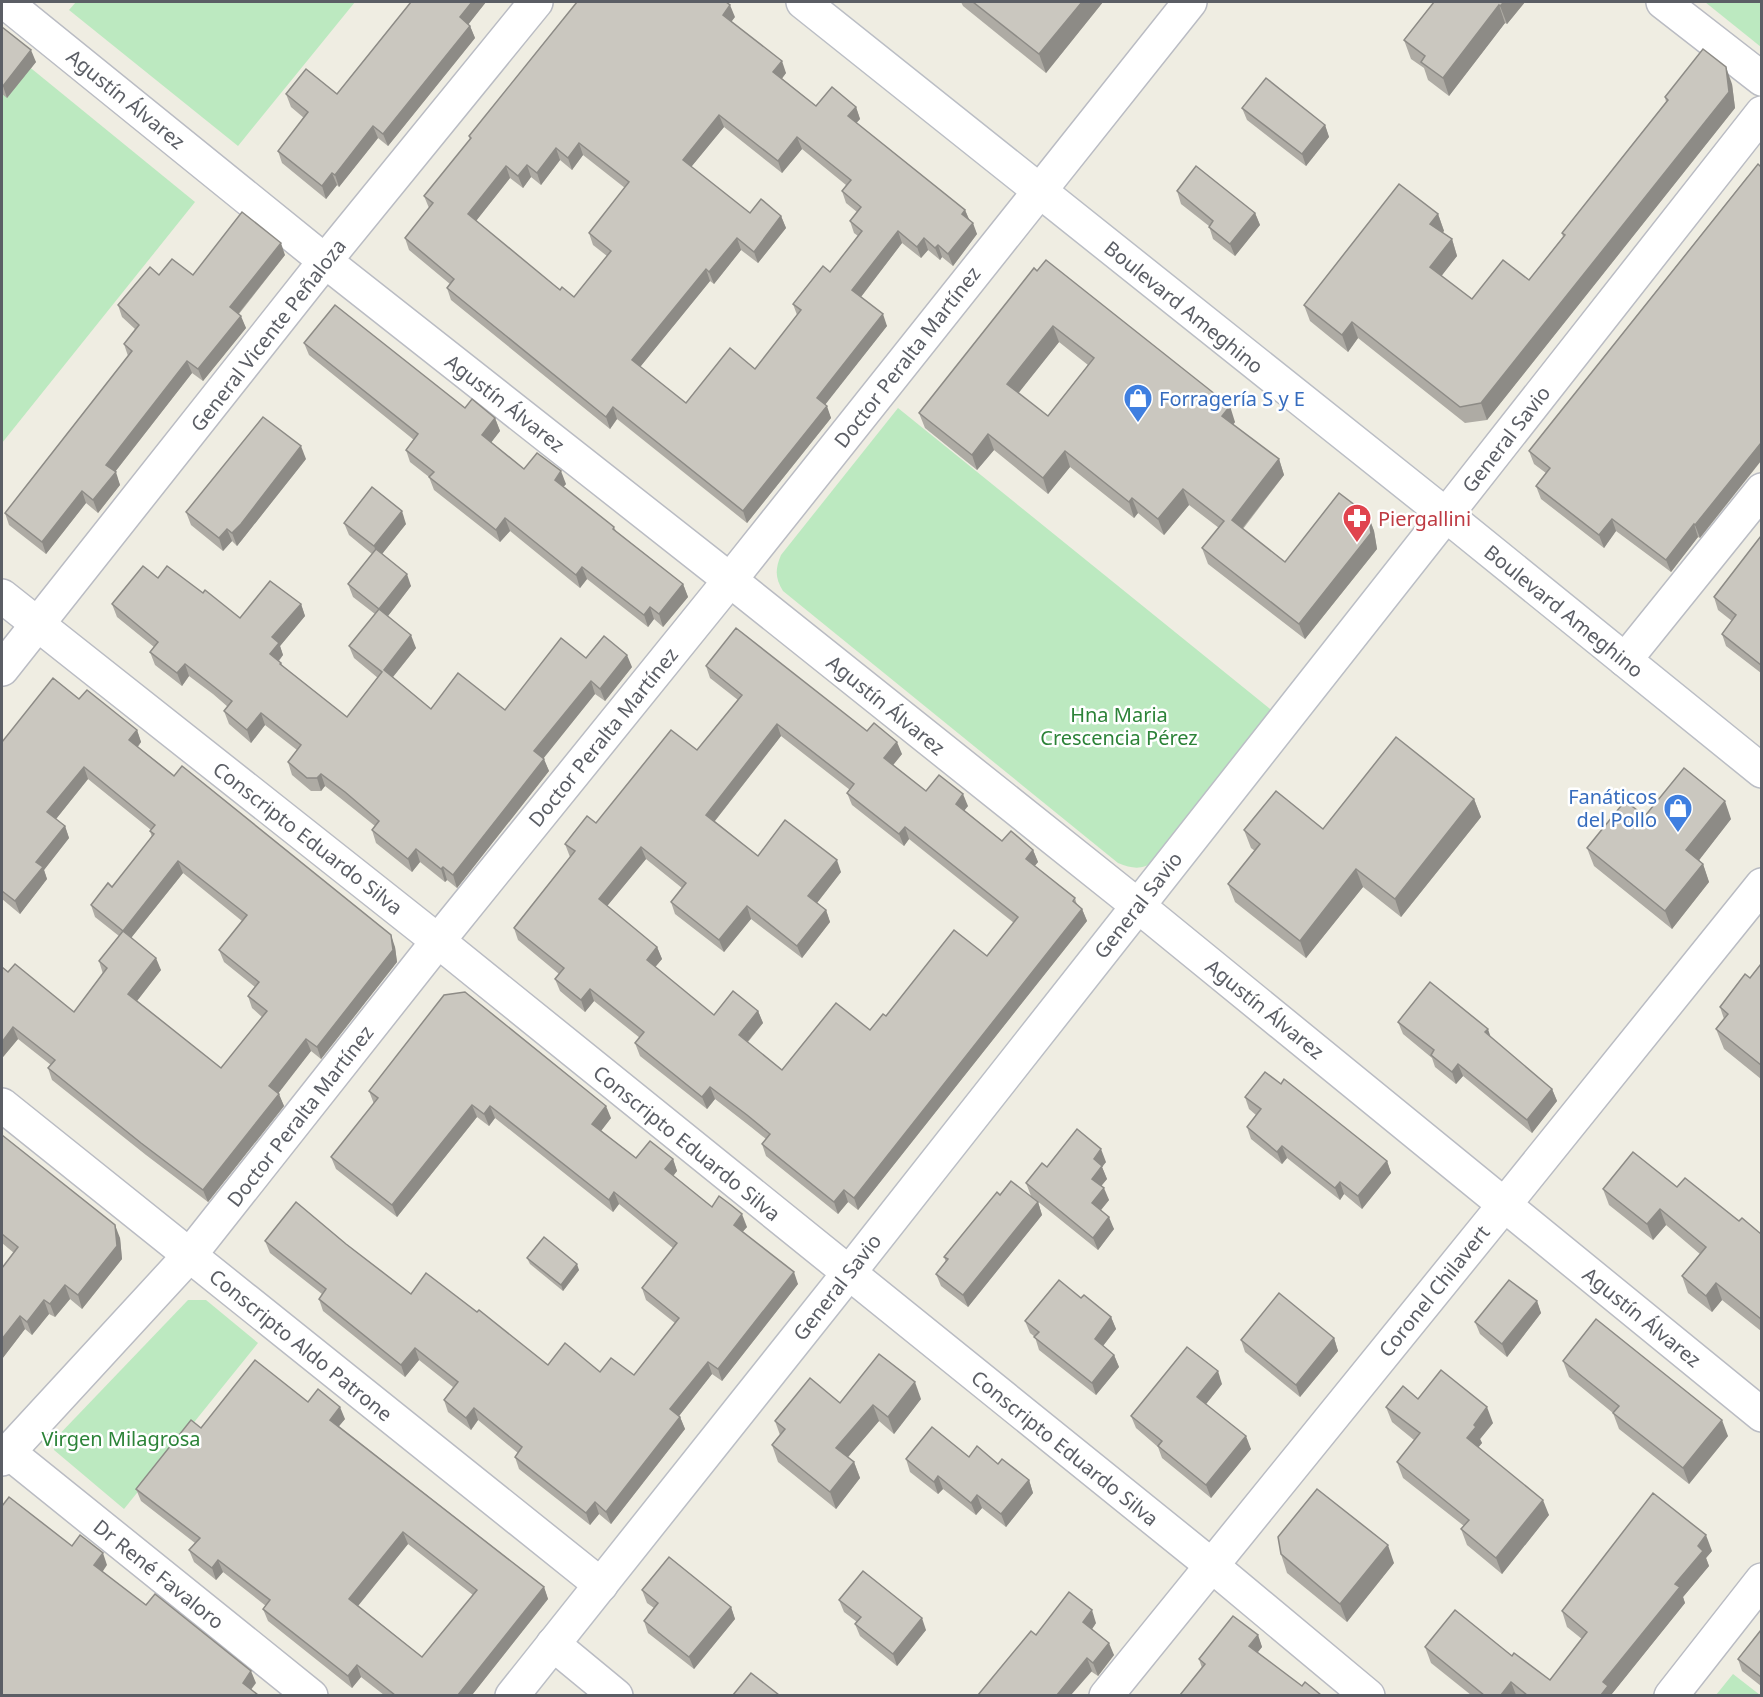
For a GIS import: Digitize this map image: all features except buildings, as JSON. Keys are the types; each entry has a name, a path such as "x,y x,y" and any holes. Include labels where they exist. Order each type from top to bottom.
{"street":[{"name":"Agustín Álvarez","path":"5,2 325,261 1137,905 1761,1415"},
{"name":"General Vicente Peñaloza","path":"2,669 325,261 536,2"},
{"name":"Boulevard Ameghino","path":"803,2 1446,515 1761,771"},
{"name":"Doctor Peralta Martínez","path":"4,1455 189,1256 438,941 730,580 1190,2"},
{"path":"1663,2 1761,79"},
{"name":"General Savio","path":"512,1695 848,1274 1761,113"},
{"path":"1625,660 1761,490"},
{"name":"Conscripto Eduardo Silva","path":"2,596 438,941 1211,1565 1368,1695"},
{"name":"Coronel Chilavert","path":"1106,1695 1761,885"},
{"name":"Conscripto Aldo Patrone","path":"2,1105 601,1585"},
{"name":"Dr René Favaloro","path":"4,1455 311,1695"},
{"path":"1671,1695 1761,1580"},
{"path":"553,1644 616,1695"}],"green space":[{"path":"76,2 355,2 238,146 69,10"},
{"path":"1705,2 1761,2 1761,47"},
{"path":"27,65 195,202 2,443 2,97"},
{"name":"Hna Maria Crescencia Pérez","path":"898,408 1274,712 1155,861 1150,864 1137,868 1118,863 783,591 780,586 777,573 781,555"},
{"name":"Virgen Milagrosa","path":"188,1300 206,1300 258,1343 124,1509 54,1450 53,1441"},
{"path":"1733,1674 1760,1695 1716,1695"}],"place":[{"name":"Forragería S y E","path":"1138,424"},
{"name":"Piergallini","path":"1357,544"},
{"name":"Fanáticos del Pollo","path":"1678,834"}]}
